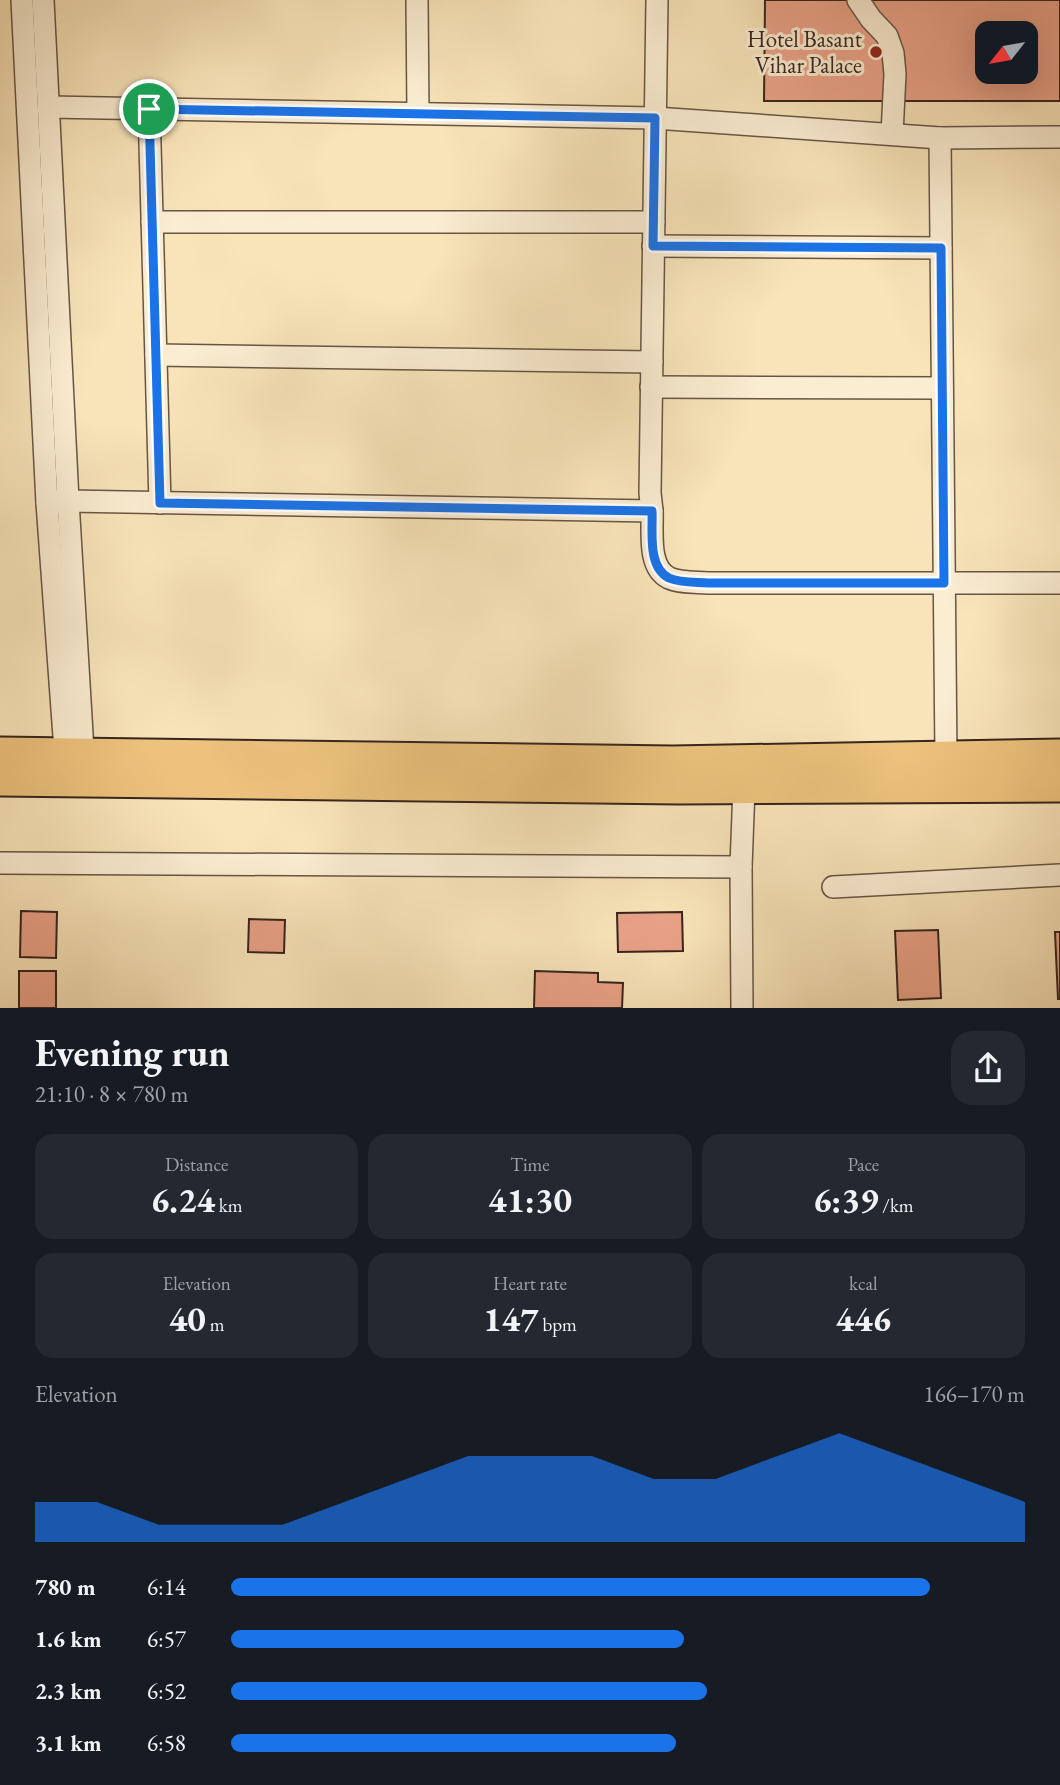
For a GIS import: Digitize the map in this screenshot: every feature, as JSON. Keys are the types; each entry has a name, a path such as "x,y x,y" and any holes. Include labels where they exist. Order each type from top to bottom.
{"main road":[{"path":"0,754 75,768"},
{"path":"743,775 946,758 1060,756"},
{"path":"0,779 75,768 673,763 743,775 1060,785"}],"street":[{"path":"22,0 75,768"},
{"path":"43,0 49,107 58,502"},
{"path":"417,0 418,113"},
{"path":"657,0 650,493 654,558 657,567 666,577 678,581 708,583 1060,583"},
{"path":"858,0 887,36 893,53 895,74 892,134"},
{"path":"49,107 655,118 940,138 1060,136"},
{"path":"149,109 160,503"},
{"path":"940,138 946,758"},
{"path":"152,222 654,222"},
{"path":"653,246 941,248"},
{"path":"156,355 652,362"},
{"path":"651,387 942,388"},
{"path":"58,502 652,511"},
{"path":"742,1008 743,775"},
{"path":"0,863 741,867"},
{"path":"833,887 1060,875"}],"building":[{"name":"Hotel Basant Vihar Palace","path":"765,0 1060,0 1060,101 764,101"},
{"path":"21,911 57,912 56,958 20,957"},
{"path":"682,912 683,951 618,952 617,913"},
{"path":"249,919 285,920 284,953 248,952"},
{"path":"938,930 941,998 898,1000 895,931"},
{"path":"1055,932 1060,932 1060,999 1058,999"},
{"path":"19,971 56,971 56,1008 19,1008"},
{"path":"535,971 598,973 598,982 623,983 622,1008 534,1008"}],"place":[{"name":"Hotel Basant Vihar Palace","path":"876,52"}],"route":[{"path":"149,109 655,118 653,246 941,248 944,583 678,581 666,577 657,567 654,558 652,511 160,503 149,109"}]}
